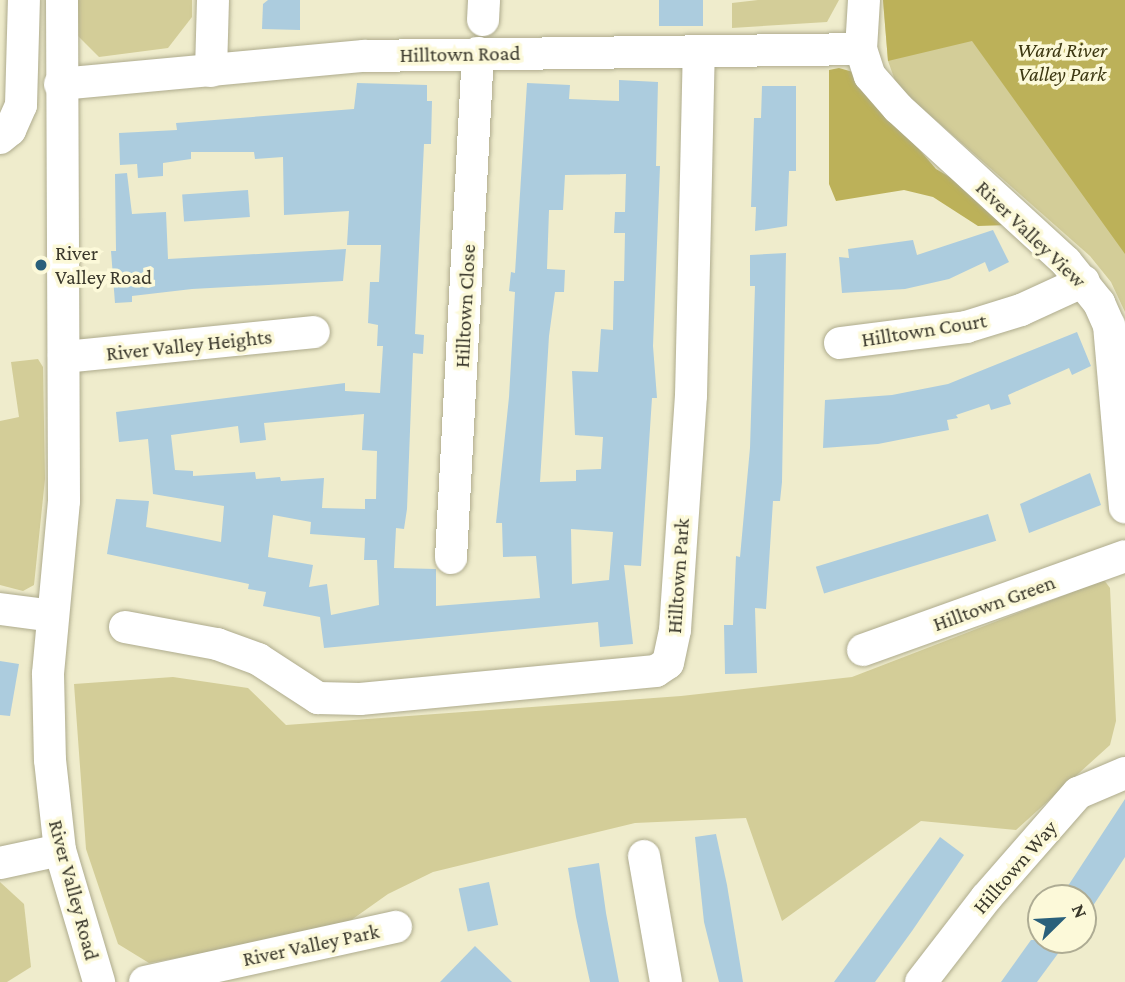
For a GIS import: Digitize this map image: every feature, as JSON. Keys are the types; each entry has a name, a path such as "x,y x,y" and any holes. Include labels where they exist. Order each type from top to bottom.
{"street":[{"path":"0,138 10,130 21,105 24,0"},
{"name":"River Valley Road","path":"62,0 60,84 64,501 53,616 49,749 60,850 99,982"},
{"path":"211,71 213,0"},
{"name":"River Valley View","path":"864,0 861,49 870,76 898,108 1084,281 1109,325 1125,507"},
{"name":"Hilltown Road","path":"60,84 364,56 861,49"},
{"name":"Hilltown Park","path":"125,627 218,644 258,659 318,698 360,699 656,671 668,663 675,630 691,396 699,52"},
{"name":"Hilltown Close","path":"451,558 478,53"},
{"name":"Hilltown Court","path":"840,343 966,327 1056,296 1084,281"},
{"name":"River Valley Heights","path":"64,357 314,332"},
{"name":"Hilltown Green","path":"863,650 1125,556"},
{"path":"0,609 53,616"},
{"name":"Hilltown Way","path":"921,982 986,898 1078,793 1125,773"},
{"path":"0,863 60,850"},
{"path":"644,856 666,982"},
{"name":"River Valley Park","path":"145,982 396,927"}],"green space":[{"path":"77,0 192,0 192,17 168,48 99,57 77,35"},
{"path":"758,0 839,0 827,22 732,28 732,3"},
{"name":"Ward River Valley Park","path":"883,0 1125,0 1125,312 1111,282 1090,256 897,86 888,61"},
{"name":"Ward River Valley Park","path":"883,0 1125,0 1125,254 972,41 888,61"},
{"path":"839,68 853,72 936,169 970,189 1008,225 978,226 933,197 904,190 836,201 829,184 829,70"},
{"path":"38,359 43,367 45,479 34,585 23,591 0,585 0,421 19,417 11,362"},
{"path":"1104,580 1110,588 1116,721 1110,745 1016,830 921,821 782,921 746,818 635,823 433,872 388,894 340,928 149,963 118,944 86,849 74,684 173,677 248,688 286,725 681,696 852,677"},
{"path":"0,882 24,904 31,967 7,982 0,982"}],"building":[{"path":"268,0 300,0 300,30 262,29 263,4"},
{"path":"659,0 703,0 703,26 659,26"},
{"path":"619,80 658,82 656,166 660,166 653,346 657,398 652,398 641,566 624,565 633,644 600,647 598,622 324,648 320,617 263,606 266,592 248,589 249,584 107,554 116,499 149,501 146,527 221,542 224,506 153,494 148,439 119,442 116,412 345,383 345,391 380,393 383,346 377,346 378,325 368,323 370,282 379,282 381,245 347,245 349,211 284,215 283,157 255,159 254,152 191,152 191,159 163,163 163,176 138,178 137,164 120,165 119,133 177,130 176,123 354,109 357,83 427,85 427,101 432,101 431,144 424,144 415,334 424,335 423,354 413,353 407,509 404,529 396,528 394,568 436,569 436,606 540,598 536,556 503,557 502,523 496,523 509,397 515,292 509,291 511,272 515,273 527,83 570,85 569,99 619,101","holes":["626,174 625,212 615,212 614,233 625,233 624,281 614,281 613,330 601,329 598,372 572,371 575,435 603,437 601,469 576,470 576,481 540,482 549,336 555,292 564,292 565,270 547,269 549,210 563,210 565,175","364,414 362,450 377,451 376,499 365,499 365,509 322,508 324,478 281,481 280,477 256,479 255,472 193,476 193,471 175,470 171,435 238,426 240,443 266,440 264,423","273,515 311,522 310,534 365,538 364,560 377,560 379,605 331,615 327,584 309,587 313,565 268,557","571,529 613,532 609,580 572,584"]},
{"path":"762,86 796,86 796,171 789,171 787,226 755,231 756,207 751,207 754,118 761,118"},
{"path":"127,173 132,214 166,212 168,259 346,249 343,281 192,289 132,296 132,302 115,303 111,251 116,251 115,174"},
{"path":"248,190 250,217 184,222 182,195"},
{"path":"993,230 1009,262 989,272 985,262 949,279 905,289 842,293 839,257 849,258 848,249 913,240 917,255"},
{"path":"786,253 782,482 780,501 773,501 766,609 755,608 757,673 725,674 724,625 733,625 736,556 740,557 750,448 755,286 750,286 750,255"},
{"path":"1077,332 1091,366 1072,375 1069,368 1008,395 1011,404 991,410 989,404 956,415 958,418 947,420 949,430 878,444 823,448 825,400 892,395 948,384"},
{"path":"1090,473 1101,505 1029,533 1020,504"},
{"path":"988,514 996,541 824,593 816,567"},
{"path":"0,661 19,664 10,716 0,715"},
{"path":"1125,799 1125,857 1097,900 1097,884 1069,884"},
{"path":"716,834 743,982 719,982 704,922 695,837"},
{"path":"940,837 964,855 875,982 834,982"},
{"path":"599,863 619,982 590,982 576,917 568,868"},
{"path":"489,882 498,925 468,931 459,888"},
{"path":"475,946 512,982 440,982"},
{"path":"1027,946 1027,954 1058,954 1037,982 1001,982"}],"place":[{"name":"River Valley Road","path":"41,265"}]}
